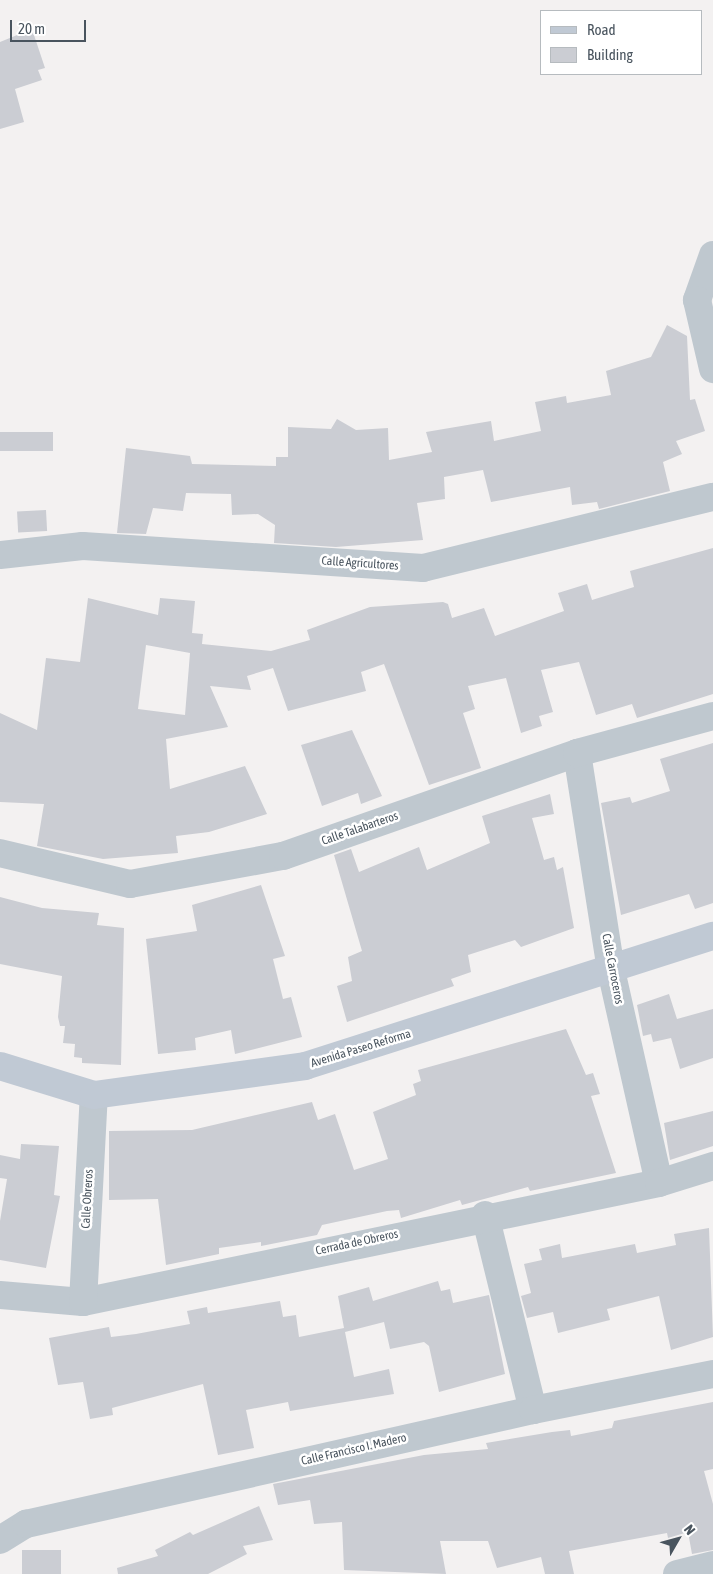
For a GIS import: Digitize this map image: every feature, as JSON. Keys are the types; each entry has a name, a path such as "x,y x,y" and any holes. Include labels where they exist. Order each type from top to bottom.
{"main road":[{"name":"Avenida Paseo Reforma","path":"0,1066 94,1095 305,1066 713,936"}],"street":[{"path":"713,254 705,298 713,369"},
{"name":"Calle Agricultores","path":"0,555 83,546 423,568 713,497"},
{"name":"Calle Talabarteros","path":"0,853 130,884 283,856 577,752 713,716"},
{"name":"Calle Carroceros","path":"577,752 611,970 659,1183"},
{"name":"Calle Obreros","path":"83,1302 94,1095"},
{"name":"Cerrada de Obreros","path":"0,1295 83,1302 485,1216 659,1183 713,1166"},
{"path":"485,1216 532,1410"},
{"name":"Calle Francisco I. Madero","path":"0,1540 26,1524 532,1410 713,1374"}],"building":[{"path":"32,29 45,68 38,70 42,80 15,89 24,122 0,129 0,42"},
{"path":"667,325 687,336 690,400 695,399 705,431 676,441 682,454 663,462 670,491 599,509 597,502 572,505 570,487 491,502 483,470 444,477 445,499 417,503 423,540 336,547 274,543 275,525 258,514 232,515 231,494 186,493 183,511 153,508 146,534 117,533 126,448 190,456 192,464 276,466 276,457 288,457 288,427 331,429 337,419 356,430 388,428 389,460 432,452 426,432 491,421 494,441 541,431 535,402 566,396 567,403 611,395 606,371 651,357"},
{"path":"0,432 53,432 53,451 0,451"},
{"path":"46,510 47,531 18,532 17,512"},
{"path":"713,548 713,694 637,718 632,704 596,715 579,662 541,670 553,712 539,716 542,726 521,733 506,678 468,686 475,709 463,713 481,768 429,785 384,664 361,672 366,691 288,711 273,668 247,676 251,690 210,686 228,727 166,739 170,789 245,766 267,814 209,832 176,836 178,853 103,859 37,846 44,804 0,802 0,713 37,730 46,658 80,662 88,598 158,615 160,598 195,601 192,633 203,634 202,644 271,651 310,640 307,630 370,607 443,602 448,604 452,618 484,608 495,636 564,611 558,593 587,584 592,600 634,587 630,571","holes":["146,645 190,653 185,715 138,709"]},
{"path":"352,730 382,796 361,804 358,793 322,806 301,745"},
{"path":"713,743 713,903 695,909 689,894 621,915 601,803 630,797 632,803 670,791 660,759"},
{"path":"550,794 554,814 532,818 544,860 554,857 557,870 563,867 574,928 521,947 515,940 468,955 471,972 451,979 454,986 347,1022 337,986 352,981 348,957 362,951 334,855 351,849 359,872 419,847 427,870 490,843 482,816"},
{"path":"261,885 285,956 273,959 283,999 291,997 302,1037 235,1054 231,1030 195,1038 196,1050 158,1054 146,939 197,931 192,905"},
{"path":"0,897 42,908 99,913 97,925 124,928 121,1065 82,1063 82,1058 74,1057 75,1044 63,1043 65,1026 60,1026 58,1017 62,976 0,964"},
{"path":"669,994 677,1019 713,1009 713,1058 680,1069 671,1038 653,1042 651,1034 643,1036 637,1005"},
{"path":"566,1029 586,1075 593,1073 600,1094 591,1096 616,1173 530,1191 528,1187 462,1205 460,1200 401,1218 399,1210 387,1211 322,1225 317,1235 261,1246 261,1242 219,1248 219,1254 166,1265 158,1199 109,1200 109,1131 192,1130 312,1102 318,1120 335,1114 354,1170 388,1159 373,1112 416,1095 413,1084 421,1081 418,1070"},
{"path":"713,1111 713,1146 670,1160 664,1123"},
{"path":"21,1144 59,1146 54,1195 60,1196 46,1268 0,1260 0,1221 7,1179 0,1178 0,1155 20,1159"},
{"path":"709,1228 713,1337 671,1350 659,1296 607,1309 610,1320 558,1333 553,1312 527,1318 521,1296 531,1293 524,1264 542,1260 539,1249 560,1244 562,1258 635,1244 637,1253 676,1245 674,1234"},
{"path":"438,1281 441,1291 450,1289 453,1303 489,1295 505,1374 439,1392 429,1346 424,1342 390,1349 384,1322 345,1332 354,1377 389,1369 394,1394 290,1411 288,1402 246,1410 254,1448 218,1455 203,1384 112,1408 113,1415 90,1419 83,1382 58,1385 49,1338 109,1327 111,1337 136,1334 190,1324 187,1311 207,1307 208,1313 280,1301 283,1317 296,1315 299,1337 344,1328 338,1296 369,1287 373,1301"},
{"path":"713,1402 713,1469 704,1471 713,1504 713,1550 692,1554 688,1532 668,1538 667,1533 569,1551 574,1574 545,1574 541,1557 497,1568 488,1541 440,1541 446,1574 344,1570 342,1522 314,1524 310,1500 278,1505 273,1484 424,1455 488,1449 486,1443 552,1432 570,1430 571,1436 612,1428 614,1421"},
{"path":"259,1506 273,1540 243,1546 247,1554 208,1574 118,1574 117,1568 158,1556 155,1550 190,1532 193,1535"},
{"path":"22,1550 61,1550 61,1574 22,1574"}]}
